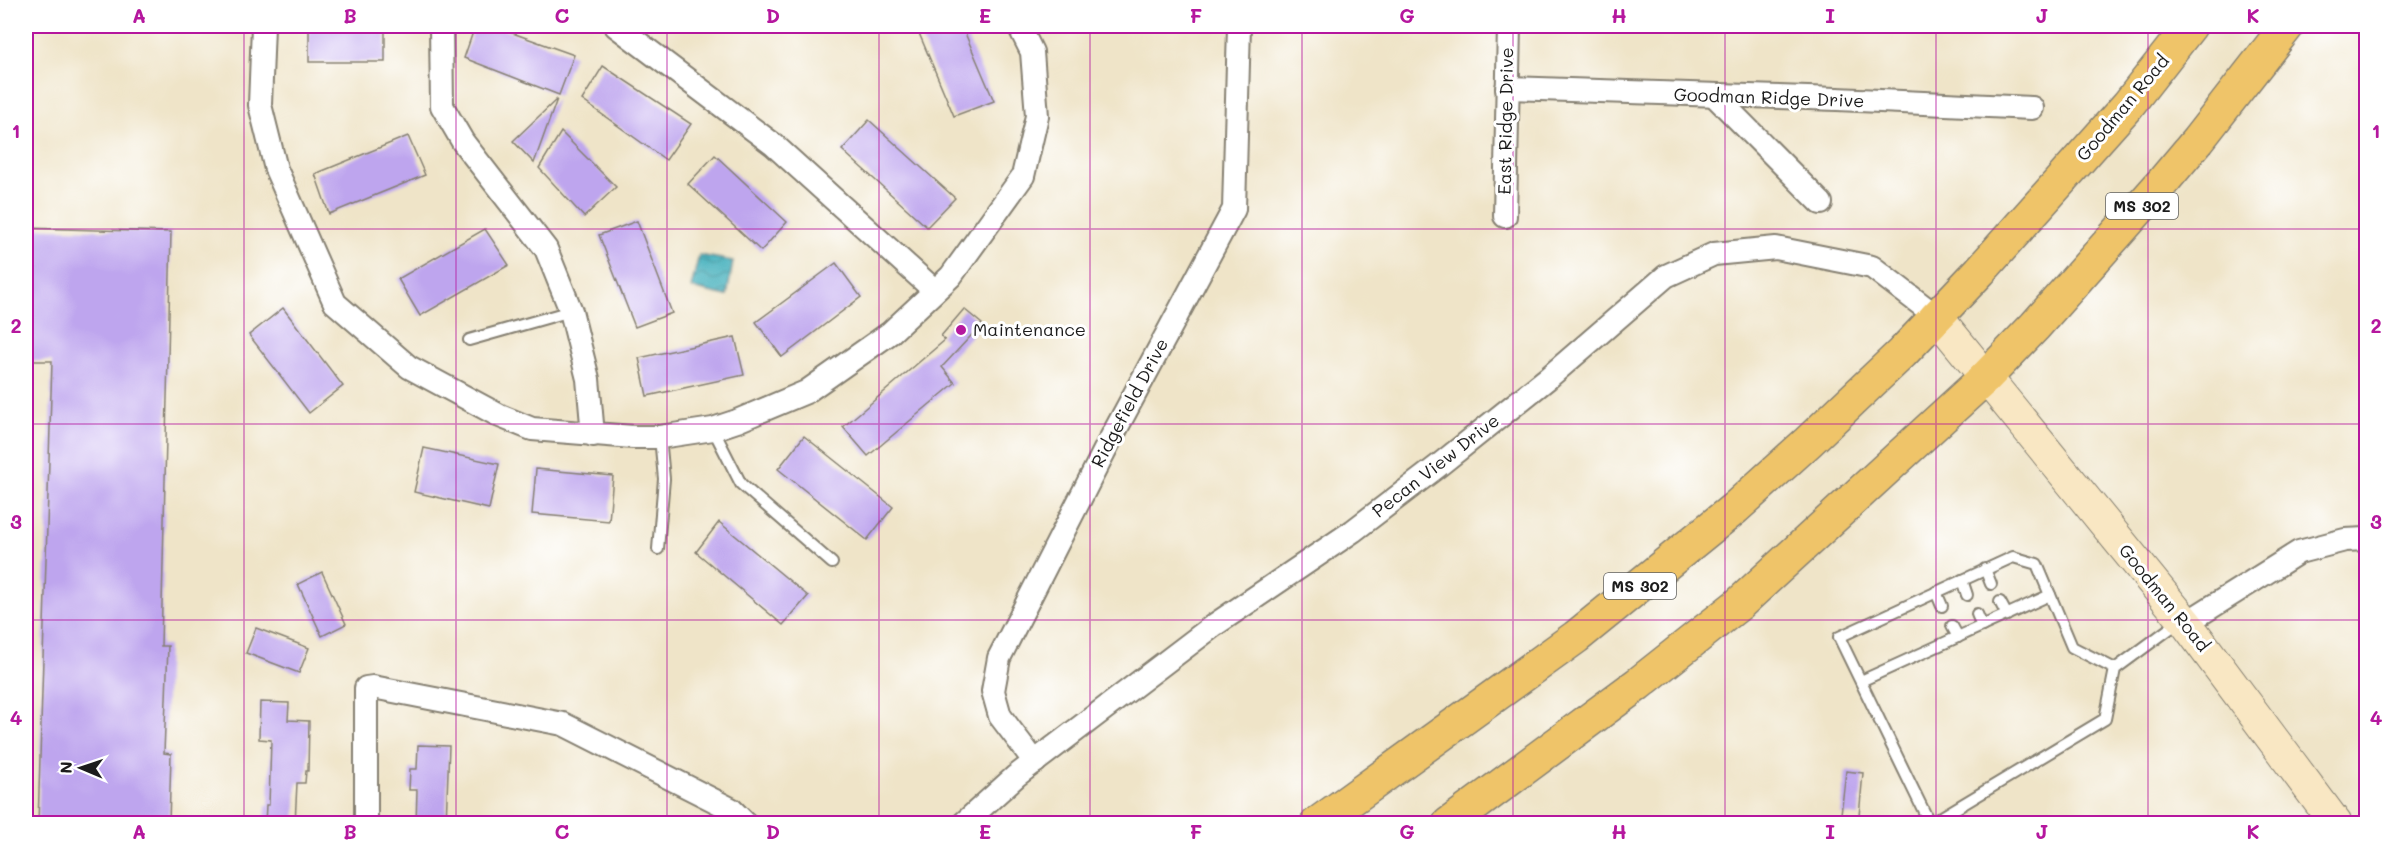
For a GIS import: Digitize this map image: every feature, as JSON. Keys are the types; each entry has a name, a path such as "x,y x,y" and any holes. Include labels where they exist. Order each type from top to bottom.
{"highway":[{"name":"Goodman Road","path":"1936,316 1980,271 2100,137 2190,26"},
{"name":"MS 302","path":"1449,824 1638,684 1739,604 1986,377 2035,326 2161,184 2287,26"},
{"name":"MS 302","path":"1317,824 1576,637 1736,508 1902,353 1936,316"}],"main road":[{"name":"Goodman Road","path":"1936,316 2184,621 2336,824"}],"street":[{"path":"262,26 260,105 276,169 335,303 409,367 500,416 532,429 593,435 660,437 713,429 737,422 806,392 890,333 951,276 1023,176 1037,116 1032,52 1019,26"},
{"path":"441,26 442,106 463,142 546,249 571,311 588,379 593,435"},
{"path":"616,26 774,145 934,290"},
{"name":"Ridgefield Drive","path":"1035,762 1000,716 993,691 999,658 1109,442 1234,209 1239,26"},
{"name":"East Ridge Drive","path":"1505,216 1509,26"},
{"name":"Goodman Ridge Drive","path":"1507,88 2032,108"},
{"path":"1715,96 1821,203"},
{"name":"Pecan View Drive","path":"963,824 1035,762 1213,626 1382,509 1548,378 1666,276 1713,254 1776,248 1872,267 1936,316"},
{"path":"2184,621 2299,552 2345,540 2367,539"},
{"path":"366,824 366,688 373,687 563,724 731,809 746,824"}],"lane":[{"path":"469,340 571,311"},
{"path":"713,429 741,483 832,563"},
{"path":"658,549 664,479 660,437"},
{"path":"2115,669 2072,647 2037,564 2013,557 1839,637 1930,824 2106,719 2115,669 2184,621"},
{"path":"1985,569 1992,584"},
{"path":"1962,580 1967,595"},
{"path":"1936,592 1942,606"},
{"path":"1861,681 2050,595"},
{"path":"2000,603 2007,615"},
{"path":"1977,614 1982,626"},
{"path":"1952,626 1958,637"}],"water":[{"path":"699,255 733,261 727,296 691,288"}],"building":[{"path":"309,26 385,26 385,62 309,62"},
{"path":"475,26 493,26 574,55 559,95 464,58"},
{"path":"916,26 962,26 994,101 954,116"},
{"path":"603,66 691,124 666,160 582,100"},
{"path":"557,99 534,163 513,141"},
{"path":"869,120 955,198 927,227 842,150"},
{"path":"561,132 616,187 584,217 539,168"},
{"path":"408,136 425,175 329,214 315,174"},
{"path":"715,155 787,222 761,251 688,184"},
{"path":"637,221 672,313 635,327 599,235"},
{"path":"26,228 171,232 161,646 168,646 164,753 171,754 169,824 38,824 52,361 26,361"},
{"path":"485,229 509,265 420,316 398,279"},
{"path":"836,263 861,297 782,357 756,322"},
{"path":"283,308 343,386 309,413 249,335"},
{"path":"964,309 982,324 942,367 955,383 868,456 843,427 945,340 941,336"},
{"path":"735,337 744,375 647,396 639,358"},
{"path":"804,436 893,507 867,540 778,469"},
{"path":"424,448 499,464 489,509 414,492"},
{"path":"536,469 613,476 609,521 532,514"},
{"path":"719,522 808,596 783,625 696,552"},
{"path":"322,572 346,624 322,636 298,584"},
{"path":"256,628 309,648 299,673 246,653"},
{"path":"260,702 289,703 288,720 309,721 308,771 306,771 305,783 297,783 295,824 265,824 266,805 269,805 271,740 259,739"},
{"path":"418,745 449,746 446,824 416,824 417,790 409,790 410,769 417,769"},
{"path":"1846,771 1863,773 1859,816 1841,814"}],"place":[{"name":"Maintenance","path":"961,330"}]}
